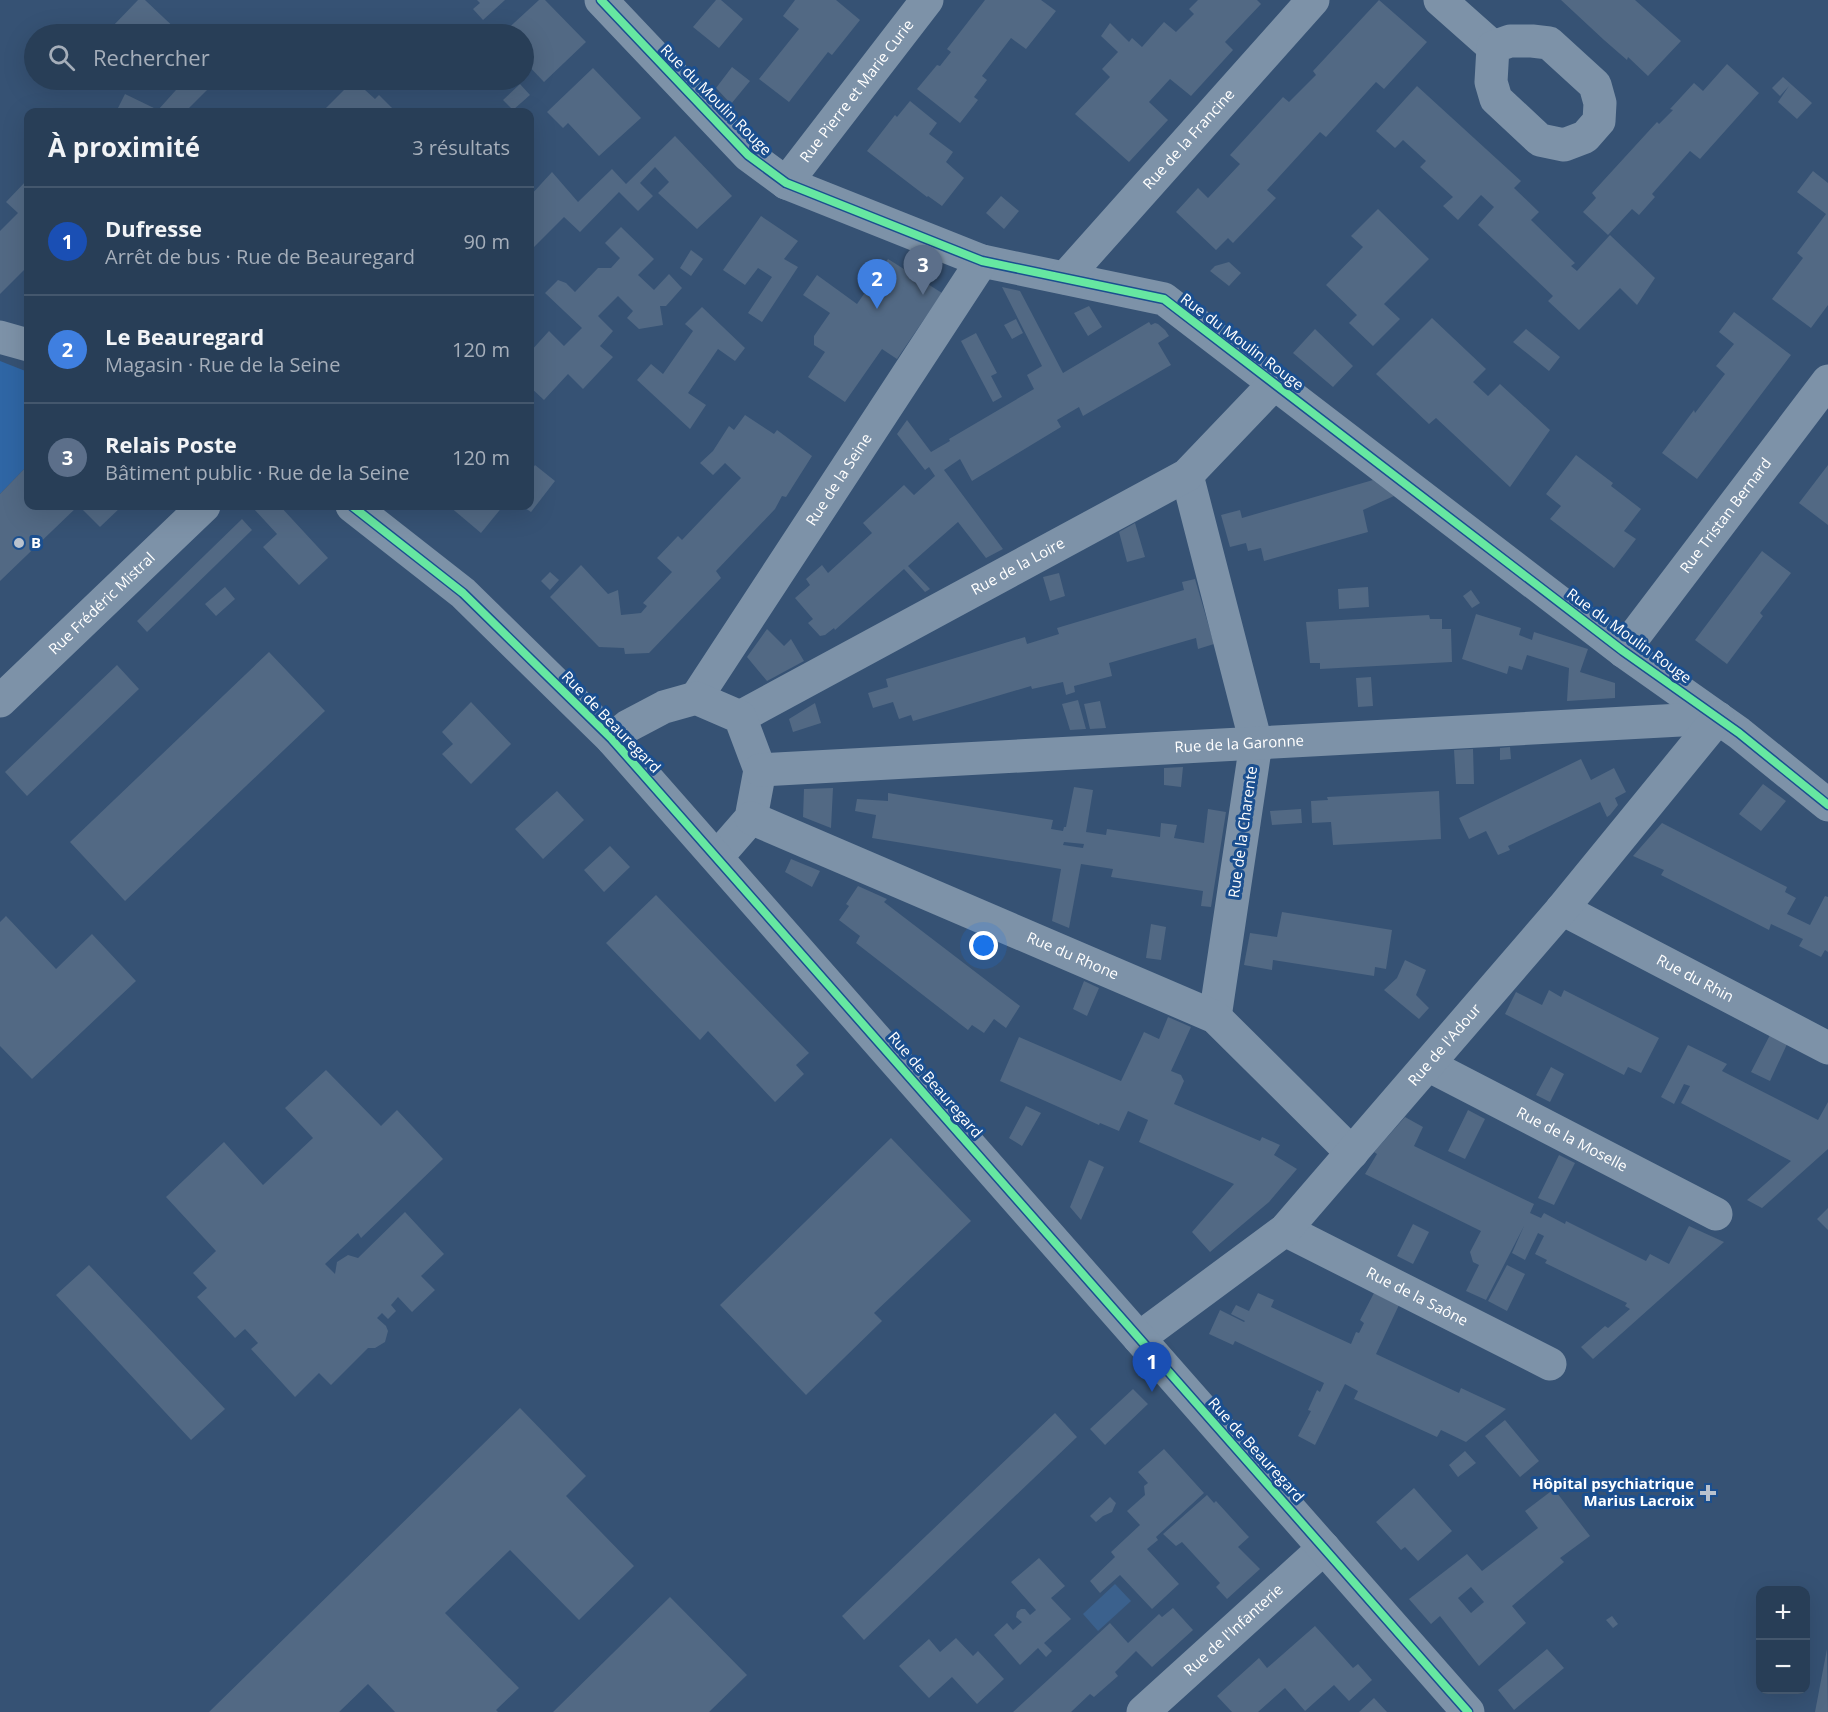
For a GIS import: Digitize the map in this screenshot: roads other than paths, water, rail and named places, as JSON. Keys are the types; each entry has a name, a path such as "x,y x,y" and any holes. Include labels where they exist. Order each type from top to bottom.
{"street":[{"name":"Rue du Moulin Rouge","path":"600,0 748,155 786,183 982,261 1164,299 1623,651 1718,718 1828,804"},
{"name":"Rue Pierre et Marie Curie","path":"786,183 927,0"},
{"name":"Rue de la Francine","path":"1065,278 1313,0"},
{"path":"1440,0 1493,47"},
{"name":"Rue de la Seine","path":"696,698 982,261"},
{"path":"0,337 24,344"},
{"name":"Rue Tristan Bernard","path":"1623,651 1828,381"},
{"name":"Rue de la Loire","path":"740,717 1187,475 1274,384"},
{"name":"Rue de la Charente","path":"1187,475 1256,743 1215,1017"},
{"name":"Rue Frédéric Mistral","path":"0,701 200,510"},
{"name":"Rue de Beauregard","path":"357,510 463,593 612,739 1468,1712"},
{"path":"612,739 628,726 664,707 696,698 740,717 760,770 751,818 717,857"},
{"name":"Rue de la Garonne","path":"760,770 1718,718"},
{"name":"Rue de l'Adour","path":"1139,1338 1286,1230 1562,909 1718,718"},
{"name":"Rue du Rhone","path":"751,818 1215,1017 1352,1153"},
{"name":"Rue du Rhin","path":"1562,909 1828,1048"},
{"name":"Rue de la Moselle","path":"1428,1065 1716,1214"},
{"name":"Rue de la Saône","path":"1286,1230 1550,1364"},
{"name":"Rue de l'Infanterie","path":"1143,1712 1324,1548"}],"place":[{"name":"Relais Poste","path":"923,295"},
{"name":"Le Beauregard","path":"877,309"},
{"name":"B","path":"19,543"},
{"name":"Dufresse","path":"1152,1392"},
{"name":"Hôpital psychiatrique Marius Lacroix","path":"1708,1493"}]}
